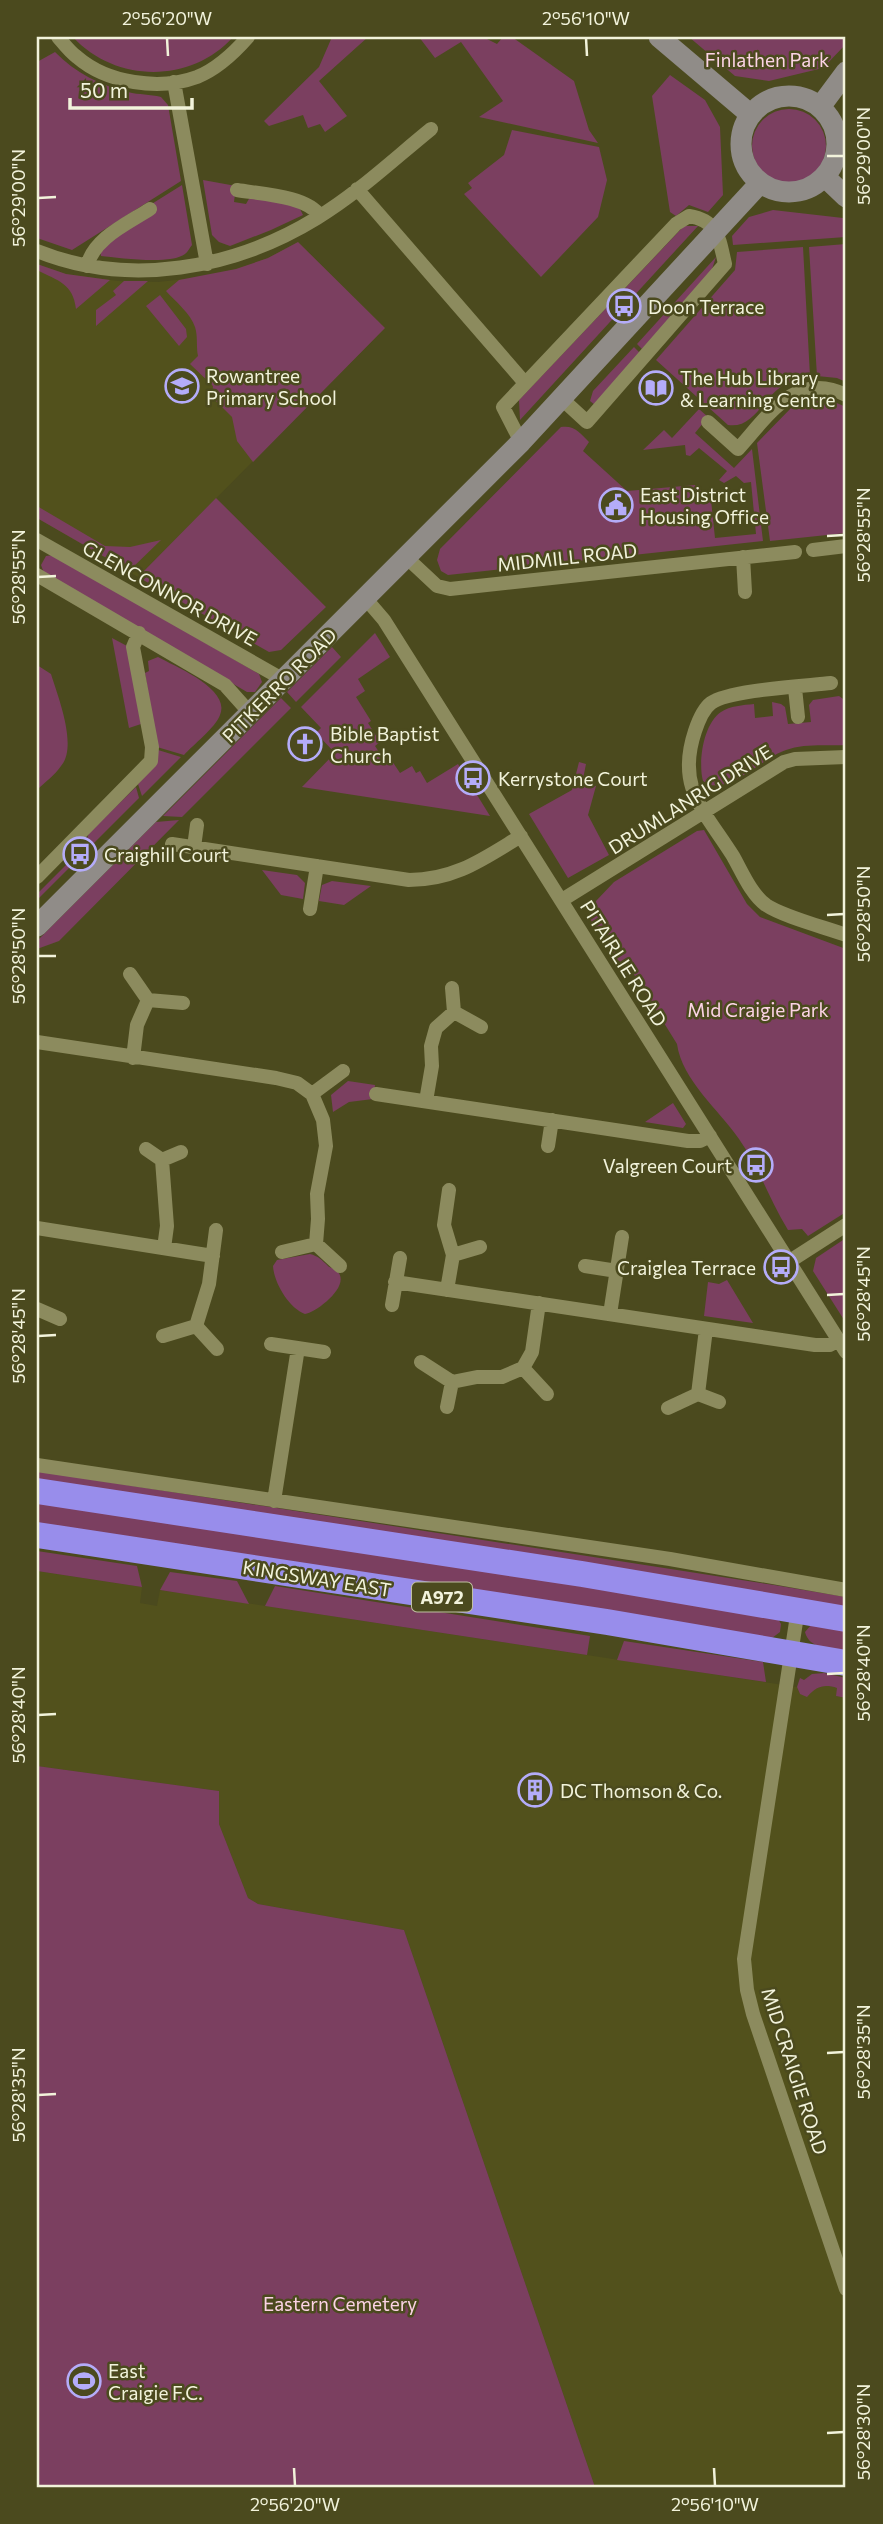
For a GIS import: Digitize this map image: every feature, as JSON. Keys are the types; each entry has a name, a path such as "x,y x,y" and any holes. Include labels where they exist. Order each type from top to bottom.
{"highway":[{"name":"A972","path":"37,1491 798,1609 846,1619"},
{"name":"KINGSWAY EAST","path":"37,1535 790,1652 846,1663"}],"street":[{"path":"58,37 77,58 99,71 121,79 149,83 174,82 197,76 222,62 248,37"},
{"path":"659,37 751,115"},
{"path":"820,107 846,72"},
{"path":"174,82 207,264"},
{"path":"784,96 803,98 820,107 832,122 838,140 835,160 825,177 814,186 801,191 787,192 760,183 743,158 741,143 744,128 751,115 765,102 784,96"},
{"path":"37,251 87,266 124,270 158,270 207,264 249,252 287,236 320,216 431,129"},
{"path":"825,177 846,197"},
{"name":"PITKERRO ROAD","path":"37,926 521,442 760,183"},
{"path":"357,188 526,383"},
{"path":"237,190 300,201 316,209 320,216"},
{"path":"87,266 98,244 150,209"},
{"path":"521,442 503,407 676,224 689,216 702,218 717,231 725,264 587,422 562,399"},
{"path":"708,422 738,449 782,400 797,391 825,389 846,395"},
{"name":"GLENCONNOR DRIVE","path":"37,540 284,680"},
{"path":"813,550 846,546"},
{"name":"MIDMILL ROAD","path":"406,557 437,586 450,589 795,552"},
{"path":"743,557 745,592"},
{"path":"37,575 225,685 250,713"},
{"name":"PITAIRLIE ROAD","path":"366,599 384,620 843,1346"},
{"path":"37,877 151,761 152,747 133,647 139,634"},
{"path":"831,683 725,696 708,704 698,721 689,750 687,771 691,789 758,897 766,905 846,935"},
{"path":"795,688 799,717"},
{"name":"DRUMLANRIG DRIVE","path":"562,900 784,762 795,759 846,757"},
{"path":"194,847 197,825"},
{"path":"172,844 409,880 430,880 471,866 521,836"},
{"path":"310,909 317,866"},
{"path":"130,974 148,1000"},
{"path":"452,988 454,1012"},
{"path":"148,1000 183,1003"},
{"path":"133,1058 137,1026 148,1000"},
{"path":"454,1012 481,1027"},
{"path":"426,1101 432,1066 431,1046 436,1028 454,1012"},
{"path":"37,1042 297,1083 312,1094 323,1120 326,1146 317,1194 316,1244"},
{"path":"312,1094 342,1071"},
{"path":"376,1094 688,1141 700,1141 710,1136"},
{"path":"548,1146 552,1120"},
{"path":"146,1149 162,1160"},
{"path":"162,1160 181,1152"},
{"path":"162,1160 167,1226 164,1248"},
{"path":"447,1290 453,1255 444,1225 449,1190"},
{"path":"790,1261 846,1225"},
{"path":"37,1228 213,1256"},
{"path":"196,1326 209,1284 216,1230"},
{"path":"610,1314 622,1237"},
{"path":"282,1252 316,1244"},
{"path":"316,1244 340,1266"},
{"path":"453,1255 480,1247"},
{"path":"392,1306 400,1258"},
{"path":"585,1266 617,1271"},
{"path":"396,1282 815,1345 843,1346"},
{"path":"421,1362 452,1382 477,1377 502,1377 523,1368 532,1352 539,1303"},
{"path":"37,1309 60,1318"},
{"path":"163,1336 196,1326"},
{"path":"196,1326 217,1349"},
{"path":"698,1394 706,1329"},
{"path":"271,1343 324,1352"},
{"path":"274,1501 298,1348"},
{"path":"523,1368 547,1394"},
{"path":"447,1408 452,1382"},
{"path":"668,1408 698,1394 719,1402"},
{"path":"37,1465 670,1559 846,1590"},
{"name":"MID CRAIGIE ROAD","path":"798,1609 744,1959 753,2014 846,2289"}],"shaded area":[{"name":"Rowantree Primary School","path":"298,242 385,328 138,577 37,518 37,264 66,274 118,281 158,282 203,277 236,269 268,258"},
{"path":"37,1571 142,1587 140,1603 157,1606 160,1590 797,1687 800,1694 826,1685 838,1688 836,1696 846,1698 846,2487 595,2487 404,1930 258,1904 248,1898 219,1824 219,1791 37,1766"}],"green space":[{"path":"73,37 233,37 216,52 196,63 175,70 153,72 131,70 110,63 90,52"},
{"path":"332,37 368,37 319,81 347,116 325,132 320,124 308,128 303,115 269,126 264,121 319,67"},
{"path":"419,37 483,37 497,44 503,37 512,37 574,81 589,130 598,143 479,117 503,101 461,42 435,58"},
{"name":"Finlathen Park","path":"689,37 846,37 846,44 823,68 769,81 735,76"},
{"path":"55,52 80,72 107,86 161,97 168,105 181,181 72,250 37,238 37,62"},
{"path":"670,75 705,100 720,127 723,195 708,212 689,205 676,216 670,212 652,96"},
{"path":"789,109 810,115 820,125 826,146 820,167 810,177 789,183 768,177 758,167 752,146 758,125 768,115"},
{"path":"512,130 599,147 607,180 598,217 541,277 464,194 472,188 468,183 504,155"},
{"path":"203,180 236,186 234,202 246,204 250,197 298,205 303,215 230,246 219,242 212,235"},
{"path":"182,185 192,245 186,253 157,260 101,256 100,247 150,205"},
{"path":"773,210 846,219 846,237 733,245 732,236 749,217"},
{"path":"684,226 698,226 520,420 519,400"},
{"path":"298,242 385,328 253,462 237,441 232,417 212,397 213,386 190,364 198,356 195,327 166,291 179,280 236,269 268,258"},
{"path":"846,244 846,382 817,376 809,247"},
{"path":"803,247 810,376 784,385 745,422 728,425 656,360 735,270 737,252"},
{"path":"716,257 711,272 642,349 637,344"},
{"path":"37,264 66,274 110,280 76,309 68,288 37,270"},
{"path":"124,281 148,281 96,326 96,310 116,295 113,291"},
{"path":"160,295 186,329 187,337 179,346 146,306"},
{"path":"634,347 640,353 595,405 590,401 593,391"},
{"path":"813,398 832,401 846,407 846,533 770,541 757,443 794,405"},
{"path":"699,409 708,417 695,433 734,468 752,449 763,541 448,575 441,571 437,560 440,549 561,427 574,428 583,436 589,442 583,451 627,491 695,485 711,500 715,538 756,534 751,482 744,483 736,476 724,483 719,480 727,471 699,448 690,456 686,455 685,445 643,450 664,430 672,438"},
{"path":"216,498 326,607 281,650 269,652 138,577"},
{"path":"37,506 105,546 130,547 161,540 129,571 37,518"},
{"path":"54,555 259,674 262,682 255,692 247,692 44,573 41,565 46,556"},
{"path":"375,633 390,657 358,679 365,691 356,697 380,742 375,746 383,758 388,755 400,773 412,766 416,773 420,771 427,783 458,764 490,816 302,787 335,753 316,733 321,728 301,707"},
{"path":"112,638 127,646 141,724 129,728"},
{"path":"332,647 341,657 296,702 287,692"},
{"path":"158,657 200,680 217,696 221,705 220,715 214,725 184,755 157,747 145,673 149,671 148,661"},
{"path":"37,665 51,674 62,708 68,746 61,766 37,790"},
{"path":"839,696 846,701 846,745 793,748 777,754 733,781 712,785 703,781 703,744 710,725 721,712 732,707 754,704 755,718 773,716 772,702 785,707 788,724 811,722 809,705 813,700"},
{"path":"281,698 291,708 182,817 163,816"},
{"path":"158,750 181,757 142,796 138,784 157,763"},
{"path":"579,762 586,764 582,784 596,786 588,815 609,855 568,878 529,814 572,790"},
{"path":"136,787 139,798 37,900 37,894 84,847 89,833"},
{"path":"179,820 59,941 37,949 37,941 156,822"},
{"name":"Mid Craigie Park","path":"704,830 747,904 760,917 846,949 846,1212 808,1236 802,1229 788,1230 746,1150 686,1070 677,1044 630,968 616,959 590,919 596,901 614,882 697,831"},
{"path":"262,870 297,875 305,883 303,899 281,895"},
{"path":"332,881 371,886 344,905 319,901 322,885"},
{"path":"348,1081 375,1085 373,1099 349,1102 333,1112 331,1095"},
{"path":"673,1103 686,1124 683,1128 645,1122"},
{"path":"846,1238 846,1323 813,1271 816,1258"},
{"path":"310,1254 336,1270 340,1283 331,1297 305,1314 293,1306 283,1294 273,1266 277,1260"},
{"path":"727,1280 753,1323 704,1316 708,1282 719,1284"},
{"path":"37,1471 846,1597 846,1609 37,1482"},
{"path":"37,1501 777,1617 781,1624 780,1632 772,1638 37,1526"},
{"path":"37,1551 137,1566 142,1587 37,1571"},
{"path":"170,1572 237,1581 249,1604 160,1590"},
{"path":"275,1586 590,1636 587,1655 265,1606"},
{"path":"811,1625 846,1627 846,1652 811,1642 805,1632"},
{"path":"624,1641 763,1662 766,1682 617,1660"},
{"path":"824,1673 846,1678 846,1698 836,1696 837,1688 828,1686 817,1688 807,1697 800,1694 797,1687 800,1678 804,1680 812,1674"},
{"name":"Eastern Cemetery","path":"37,1766 219,1791 219,1824 248,1898 258,1904 404,1930 595,2487 37,2487"}],"place":[{"name":"Doon Terrace","path":"624,306"},
{"name":"Rowantree Primary School","path":"182,386"},
{"name":"The Hub Library & Learning Centre","path":"656,388"},
{"name":"East District Housing Office","path":"616,505"},
{"name":"Bible Baptist Church","path":"305,744"},
{"name":"Kerrystone Court","path":"473,778"},
{"name":"Craighill Court","path":"80,854"},
{"name":"Valgreen Court","path":"756,1165"},
{"name":"Craiglea Terrace","path":"781,1267"},
{"name":"DC Thomson & Co.","path":"535,1790"},
{"name":"East Craigie F.C.","path":"84,2381"}]}
